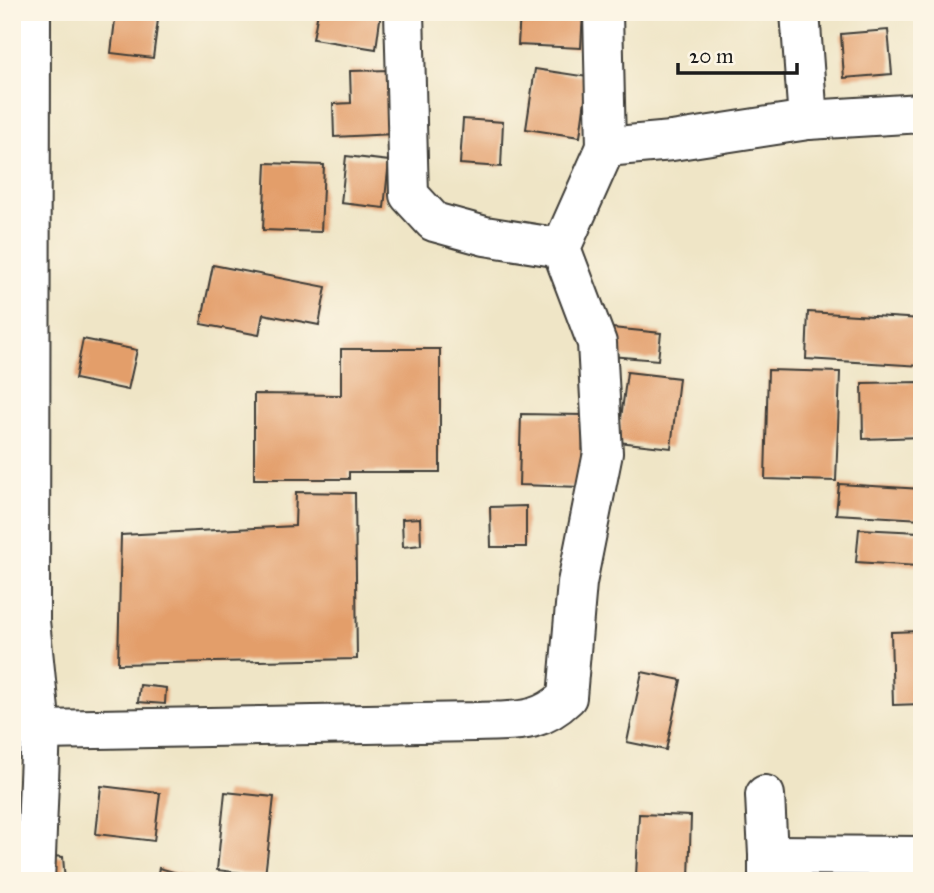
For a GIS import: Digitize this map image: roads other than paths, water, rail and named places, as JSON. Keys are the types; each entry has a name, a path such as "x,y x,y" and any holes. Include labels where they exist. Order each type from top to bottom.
{"street":[{"path":"31,12 21,306 30,621 41,730 35,881"},
{"path":"404,12 408,195 434,222 485,236 561,248"},
{"path":"41,730 474,722 535,718 552,711 567,697 577,583 603,453 597,343 561,248 606,147 603,12"},
{"path":"800,12 808,120"},
{"path":"606,147 672,141 808,120 922,113"},
{"path":"765,795 768,868 922,856"}]}
